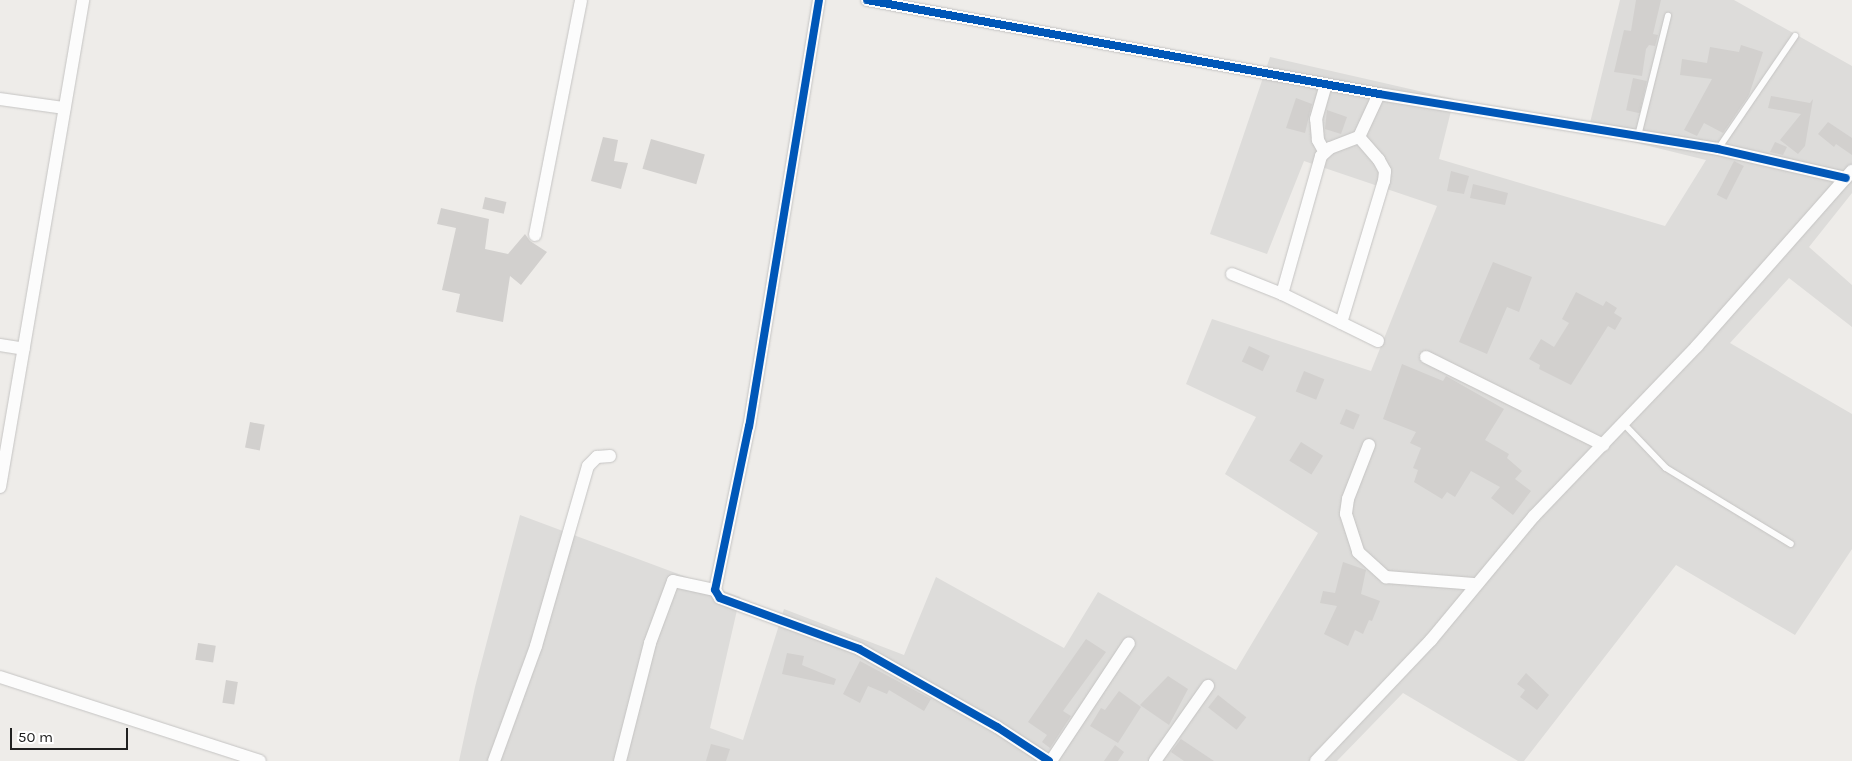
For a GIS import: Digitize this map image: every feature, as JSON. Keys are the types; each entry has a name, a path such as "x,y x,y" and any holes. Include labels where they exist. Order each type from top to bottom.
{"street":[{"path":"0,487 83,0"},
{"path":"535,235 581,0"},
{"path":"819,0 749,426 715,590 720,598 859,649 997,727 1050,761 1129,642"},
{"path":"867,0 1379,94 1718,149 1849,174"},
{"path":"1282,294 1324,151 1318,140 1316,119 1326,84"},
{"path":"1324,151 1359,137 1379,94"},
{"path":"0,100 64,108"},
{"path":"1341,323 1384,181 1385,171 1379,160 1359,137"},
{"path":"1316,761 1431,640 1474,584 1534,516 1603,445 1849,174"},
{"path":"1232,274 1282,294 1378,341"},
{"path":"0,345 24,349"},
{"path":"1426,357 1603,445"},
{"path":"1369,445 1348,498 1346,514 1358,552 1386,577 1474,584"},
{"path":"494,761 536,646 588,466 597,457 610,456"},
{"path":"620,761 650,643 673,581 715,590"},
{"path":"0,677 235,757 260,761"},
{"path":"1155,761 1208,686"}],"lane":[{"path":"1638,136 1668,16"},
{"path":"1718,149 1795,36"},
{"path":"1623,423 1666,468 1791,544"}],"shaded area":[{"path":"1620,0 1734,0 1852,66 1852,193 1809,247 1852,285 1852,327 1789,278 1730,343 1852,414 1852,549 1795,635 1676,565 1524,761 1518,761 1403,693 1337,761 459,761 475,687 520,515 740,597 710,728 743,740 784,609 904,655 936,577 1064,648 1098,592 1236,670 1318,533 1225,474 1256,417 1186,384 1212,319 1371,371 1437,206 1304,161 1267,254 1210,234 1270,57 1454,99 1439,159 1665,226 1706,160 1588,131"}],"building":[{"path":"1636,0 1661,0 1653,34 1658,35 1655,46 1649,45 1646,49 1642,76 1614,72 1624,30 1631,31"},
{"path":"1741,45 1763,52 1749,95 1723,133 1704,123 1697,136 1684,130 1712,79 1680,75 1682,59 1707,63 1710,47 1739,52"},
{"path":"1633,78 1647,81 1640,113 1626,110"},
{"path":"1771,96 1810,103 1813,99 1805,146 1798,154 1780,140 1801,114 1768,108"},
{"path":"1296,98 1312,104 1305,133 1286,128"},
{"path":"1327,110 1347,117 1341,134 1325,129"},
{"path":"1828,122 1852,138 1852,155 1836,144 1834,147 1818,134"},
{"path":"603,137 618,140 614,161 628,163 621,189 591,181"},
{"path":"651,139 705,154 696,184 642,169"},
{"path":"1775,142 1787,147 1783,155 1770,152"},
{"path":"1734,161 1744,166 1727,200 1717,195"},
{"path":"1451,171 1469,176 1464,194 1447,191"},
{"path":"1473,184 1508,193 1505,205 1470,198"},
{"path":"485,197 506,202 504,214 482,209"},
{"path":"441,208 489,219 485,249 508,254 525,234 530,241 547,252 521,285 510,276 503,322 456,312 460,294 442,290 456,228 437,224"},
{"path":"1493,262 1532,277 1519,312 1507,307 1487,354 1459,342"},
{"path":"1576,292 1603,306 1606,301 1617,308 1614,313 1622,318 1615,330 1608,326 1571,385 1539,369 1540,365 1529,359 1541,339 1554,347 1569,323 1562,319"},
{"path":"1249,346 1270,356 1263,371 1242,361"},
{"path":"1402,364 1443,381 1446,376 1504,409 1485,440 1509,454 1507,458 1522,471 1515,479 1531,491 1513,515 1491,498 1500,487 1471,471 1455,497 1447,492 1442,499 1414,482 1418,470 1413,468 1421,448 1410,443 1416,432 1383,419"},
{"path":"1304,371 1324,379 1316,400 1296,391"},
{"path":"1346,409 1360,415 1354,430 1340,424"},
{"path":"250,422 265,425 260,450 245,448"},
{"path":"1301,442 1323,456 1311,474 1289,461"},
{"path":"1343,562 1366,570 1361,594 1380,601 1372,621 1369,620 1363,634 1355,630 1348,646 1324,634 1337,606 1320,603 1323,591 1335,593"},
{"path":"1086,639 1106,652 1063,711 1071,716 1050,748 1042,742 1047,735 1028,722"},
{"path":"198,643 216,646 213,663 195,660"},
{"path":"787,653 804,656 802,665 836,679 834,685 782,674"},
{"path":"860,661 931,699 924,711 889,690 887,694 868,686 860,703 843,694"},
{"path":"1526,673 1549,695 1537,710 1520,697 1525,690 1517,684"},
{"path":"1168,676 1188,689 1169,725 1140,705"},
{"path":"226,680 238,682 234,705 222,703"},
{"path":"1119,691 1141,707 1118,743 1090,726 1101,708 1105,710"},
{"path":"1218,695 1246,717 1237,730 1208,708"},
{"path":"1181,739 1214,761 1184,761 1171,752"},
{"path":"711,744 730,749 726,761 706,761"},
{"path":"1115,745 1124,752 1118,761 1104,761"}],"cycle path":[{"path":"819,0 749,426 715,590 720,598 859,649 997,727 1049,761"},
{"path":"867,0 1379,94 1718,149 1846,178"}]}
